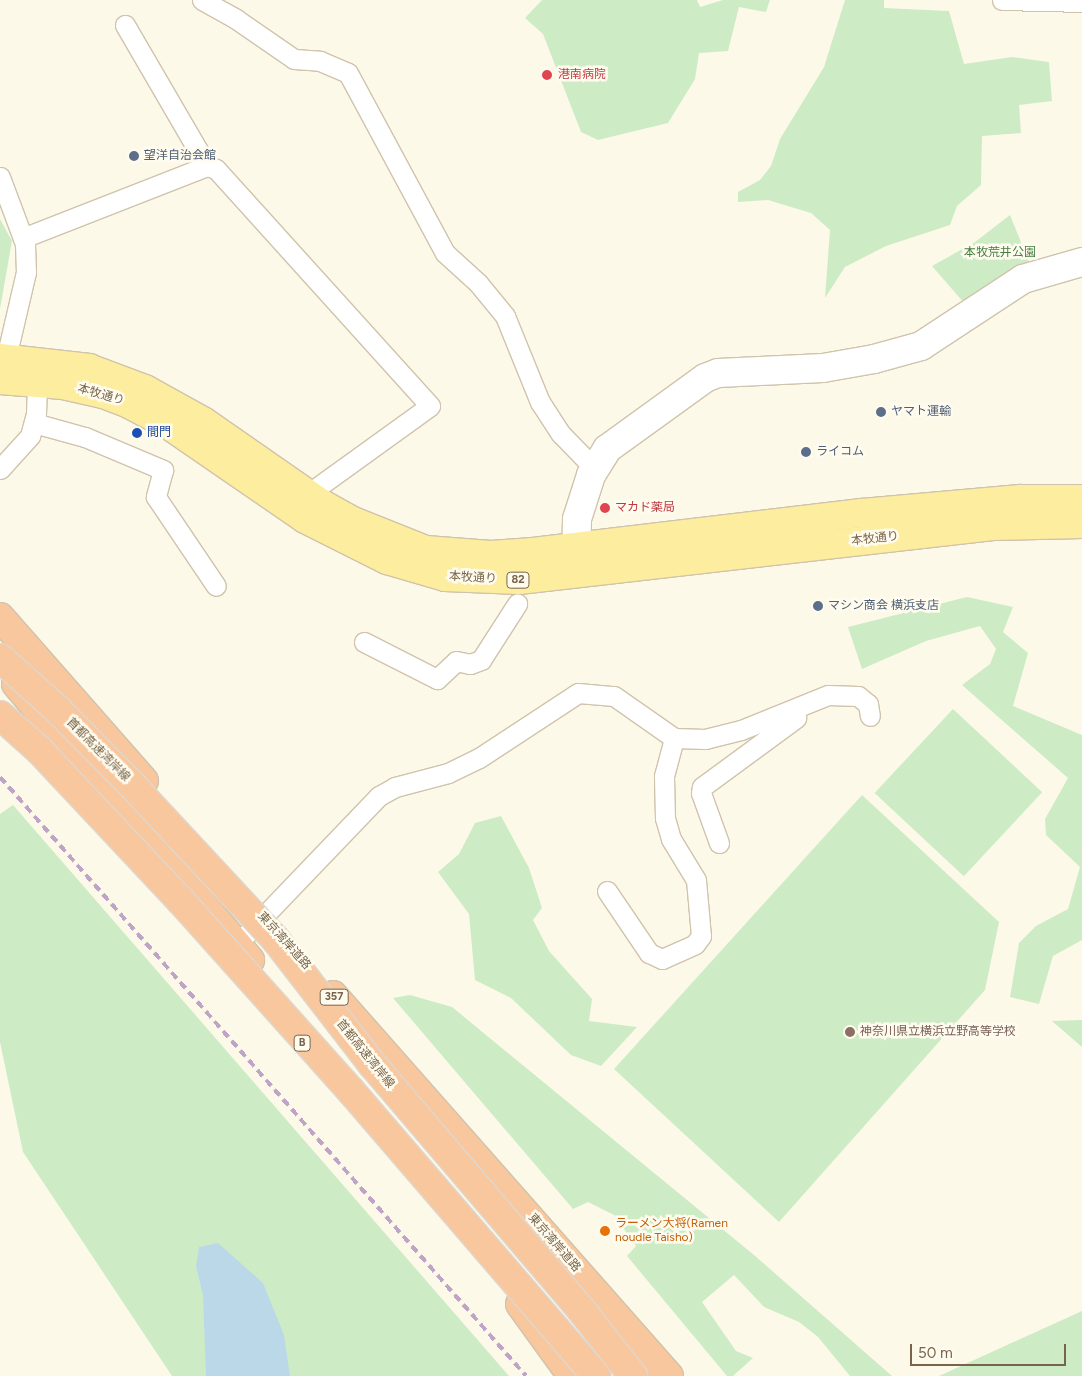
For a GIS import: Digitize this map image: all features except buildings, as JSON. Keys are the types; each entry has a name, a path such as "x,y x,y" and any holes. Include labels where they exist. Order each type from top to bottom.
{"highway":[{"name":"東京湾岸道路","path":"0,617 670,1376"},
{"name":"首都高速湾岸線","path":"0,658 59,711 132,785 276,940 372,1064 582,1311 633,1376"},
{"name":"東京湾岸道路","path":"0,665 419,1162 572,1376"},
{"name":"東京湾岸道路","path":"0,665 50,708 211,882 626,1376"},
{"path":"0,715 39,750 181,901 358,1099 596,1376"},
{"name":"B","path":"0,722 117,840 264,1001 590,1376"}],"main road":[{"name":"本牧通り","path":"2,365 89,368 136,385 203,421 308,494 353,520 426,550 575,561 995,526 1082,524"},
{"name":"本牧通り","path":"2,365 37,382 92,391 129,404 167,424 305,519 387,560 445,578 509,580 575,561 862,513 1020,499 1082,499"}],"street":[{"path":"202,0 236,18 294,59 320,61 348,74 445,253 478,283 505,316 540,402 561,434 595,469"},
{"path":"1002,0 1082,2"},
{"path":"125,25 207,166"},
{"path":"23,238 207,166 216,169 430,406 308,494"},
{"path":"0,177 23,238 26,272 2,365"},
{"path":"575,561 577,519 595,469 607,449 706,378 718,373 824,368 874,359 921,346 1023,279 1082,262"},
{"path":"0,469 30,436 34,422 37,382"},
{"path":"34,422 85,437 163,470 156,497 216,586"},
{"path":"364,642 437,679 456,661 470,664 482,660 517,604"},
{"path":"237,944 379,796 395,787 448,773 479,758 578,693 614,696 674,738 705,739 741,730 828,696 858,696 868,704 870,716"},
{"path":"719,844 701,793 702,786 828,696"},
{"path":"607,891 649,953 662,959 695,944 701,936 696,880 671,839 665,818 664,776 674,738"}],"green space":[{"path":"542,0 697,0 700,7 723,0 770,0 766,12 739,7 728,51 699,53 695,79 668,123 598,140 581,132 543,34 525,18"},
{"path":"845,0 884,0 884,8 949,11 964,64 1012,57 1049,62 1052,101 1019,105 1021,133 982,136 981,185 957,206 950,225 886,246 845,267 825,298 830,230 811,213 768,200 738,202 738,192 760,180 771,166 780,139 824,67"},
{"name":"本牧荒井公園","path":"1010,215 1031,267 965,304 932,266 975,242"},
{"path":"0,219 12,241 0,309"},
{"path":"967,597 1013,607 1003,632 1028,653 1013,706 1082,735 1082,940 1053,956 1039,1004 1010,997 1019,943 1036,926 1068,909 1080,867 1046,835 1045,819 1068,778 962,685 990,664 996,649 980,626 926,641 862,669 848,627"},
{"path":"953,709 1042,792 964,876 875,793"},
{"path":"862,795 999,922 985,990 779,1222 614,1069"},
{"path":"13,805 509,1376 172,1376 23,1152 0,1042 0,814"},
{"path":"501,816 529,868 542,908 533,920 549,951 592,999 589,1021 637,1027 601,1066 571,1055 511,998 475,980 469,914 438,872 459,854 475,823"},
{"path":"410,995 452,1007 754,1255 892,1376 850,1376 818,1337 799,1322 764,1307 734,1275 702,1302 736,1351 753,1358 733,1376 727,1376 627,1256 636,1246 614,1215 588,1202 573,1209 393,998"},
{"path":"1082,1020 1082,1047 1052,1021"},
{"path":"1082,1311 1082,1376 939,1376"}],"water":[{"path":"218,1243 263,1283 284,1335 290,1376 206,1376 203,1295 196,1266 199,1247"}],"railway":[{"path":"0,777 526,1376"}],"place":[{"name":"港南病院","path":"547,75"},
{"name":"望洋自治会館","path":"134,156"},
{"name":"ヤマト運輸","path":"881,412"},
{"name":"間門","path":"137,433"},
{"name":"ライコム","path":"806,452"},
{"name":"マカド薬局","path":"605,508"},
{"name":"マシン商会 横浜支店","path":"818,606"},
{"name":"神奈川県立横浜立野高等学校","path":"850,1032"},
{"name":"ラーメン大将(Ramen noudle Taisho)","path":"605,1231"}]}
